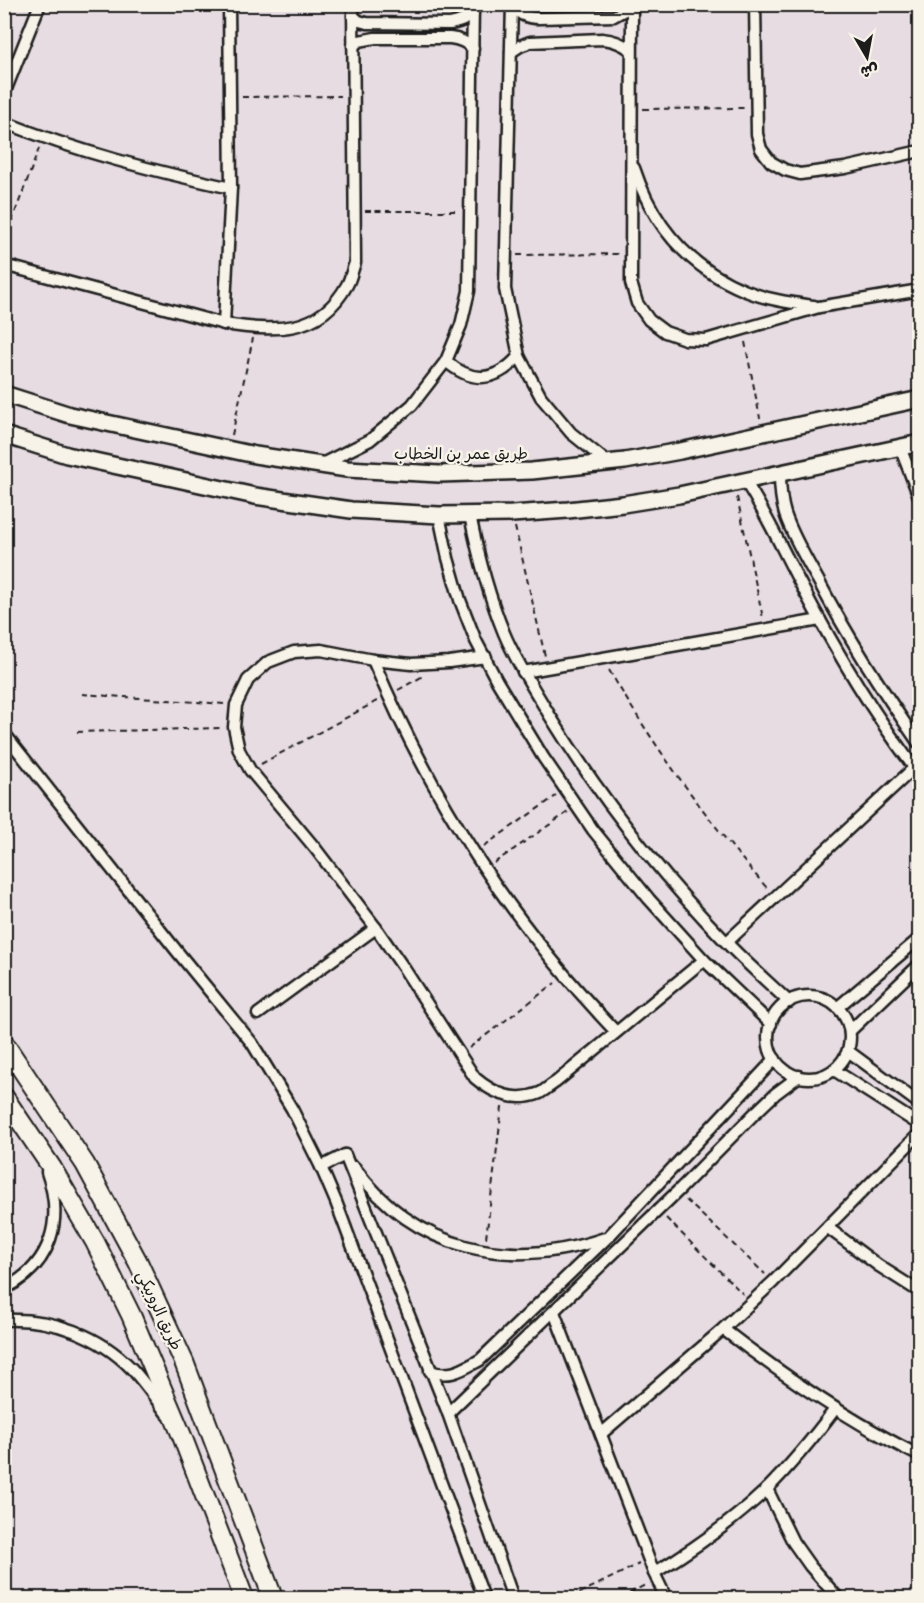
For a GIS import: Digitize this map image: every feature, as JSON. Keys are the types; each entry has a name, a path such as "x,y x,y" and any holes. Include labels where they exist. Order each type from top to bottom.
{"main road":[{"name":"طريق الروبيكي","path":"4,1043 85,1164 138,1262 184,1362 273,1599"},
{"name":"طريق الروبيكي","path":"4,1097 38,1146 95,1242 131,1315 182,1436 244,1599"}],"street":[{"path":"4,94 40,4"},
{"path":"224,324 231,188 229,4"},
{"path":"754,4 757,134 762,149 771,162 785,170 801,174 845,168 920,151"},
{"path":"512,6 519,14 529,18 539,18 614,16 632,5"},
{"path":"632,5 631,283 637,303 649,320 665,332 685,339 706,340 819,307 920,290"},
{"path":"512,6 505,289 519,356 541,397 571,432 607,462"},
{"path":"353,10 359,21 367,23 450,24 467,19 473,9"},
{"path":"320,465 370,440 412,405 446,361 461,325 469,291 473,9"},
{"path":"4,265 224,324 255,329 277,329 299,326 319,316 336,302 348,284 355,263 353,10"},
{"path":"353,46 359,41 375,38 450,38 466,42 473,48"},
{"path":"511,52 530,42 561,40 613,40 631,50"},
{"path":"4,122 115,160 231,188"},
{"path":"630,156 642,192 660,224 684,252 714,275 747,291 783,301 819,307"},
{"path":"446,361 456,370 469,376 483,378 509,367 519,356"},
{"name":"طريق عمر بن الخطاب","path":"4,394 70,415 255,455 347,469 439,474 532,471 625,461 920,399"},
{"path":"4,435 67,455 255,496 351,510 439,515 512,514 623,504 679,495 920,444"},
{"path":"900,447 920,499"},
{"path":"780,473 780,493 785,513 813,573 857,650 920,745"},
{"path":"726,942 917,771 866,697 820,620 769,520 739,482"},
{"path":"439,515 460,600 477,641 497,681 543,757 594,830 649,899 704,960 771,1023"},
{"path":"470,515 489,595 504,634 523,672 568,745 618,815 672,882 726,942 789,1002"},
{"path":"523,672 820,620"},
{"path":"486,657 449,663 411,664 321,650 294,652 268,662 248,680 236,705 234,727 239,750 250,770 315,848 376,928 475,1078 488,1089 503,1095 522,1097 540,1093 704,960"},
{"path":"374,660 388,695 428,776 484,870 565,976 616,1032"},
{"path":"4,733 252,1043 292,1109 321,1167 352,1243 484,1599"},
{"path":"258,1014 376,928"},
{"path":"838,1008 920,938"},
{"path":"850,1031 920,964"},
{"path":"801,997 827,1000 838,1008 846,1018 850,1041 848,1051 834,1070 811,1078 789,1072 781,1066 775,1059 768,1035 771,1023 778,1011 789,1002 801,997"},
{"path":"848,1051 920,1104"},
{"path":"430,1371 453,1373 480,1360 608,1236 775,1059"},
{"path":"834,1070 920,1125"},
{"path":"448,1413 678,1191 755,1113 799,1076"},
{"path":"601,1434 723,1329 773,1282 920,1133"},
{"path":"4,1289 31,1271 51,1239 55,1221 55,1202 38,1146"},
{"path":"321,1167 345,1155"},
{"path":"345,1155 371,1189 390,1207 411,1223 441,1239 459,1245 516,1253 544,1252 572,1247 608,1236"},
{"path":"345,1155 448,1413 513,1599"},
{"path":"828,1228 879,1266 920,1292"},
{"path":"554,1312 666,1599"},
{"path":"5,1318 57,1325 105,1347 126,1363 143,1382 182,1436"},
{"path":"723,1329 759,1357 835,1409 920,1456"},
{"path":"656,1576 714,1533 767,1489 835,1409"},
{"path":"767,1489 793,1542 838,1599"}],"path":[{"path":"230,97 353,95"},
{"path":"631,109 757,108"},
{"path":"4,242 43,137"},
{"path":"354,212 470,211"},
{"path":"506,255 632,254"},
{"path":"229,450 255,329"},
{"path":"742,329 762,433"},
{"path":"739,482 766,629"},
{"path":"512,514 548,668"},
{"path":"602,658 639,719 685,787 736,853 775,897"},
{"path":"250,770 449,663"},
{"path":"82,694 236,705"},
{"path":"77,732 234,727"},
{"path":"473,853 565,789"},
{"path":"484,870 577,806"},
{"path":"460,1055 565,976"},
{"path":"484,1250 503,1095"},
{"path":"678,1191 773,1282"},
{"path":"658,1210 751,1302"},
{"path":"570,1599 649,1558"},
{"path":"620,1599 656,1576"}]}
